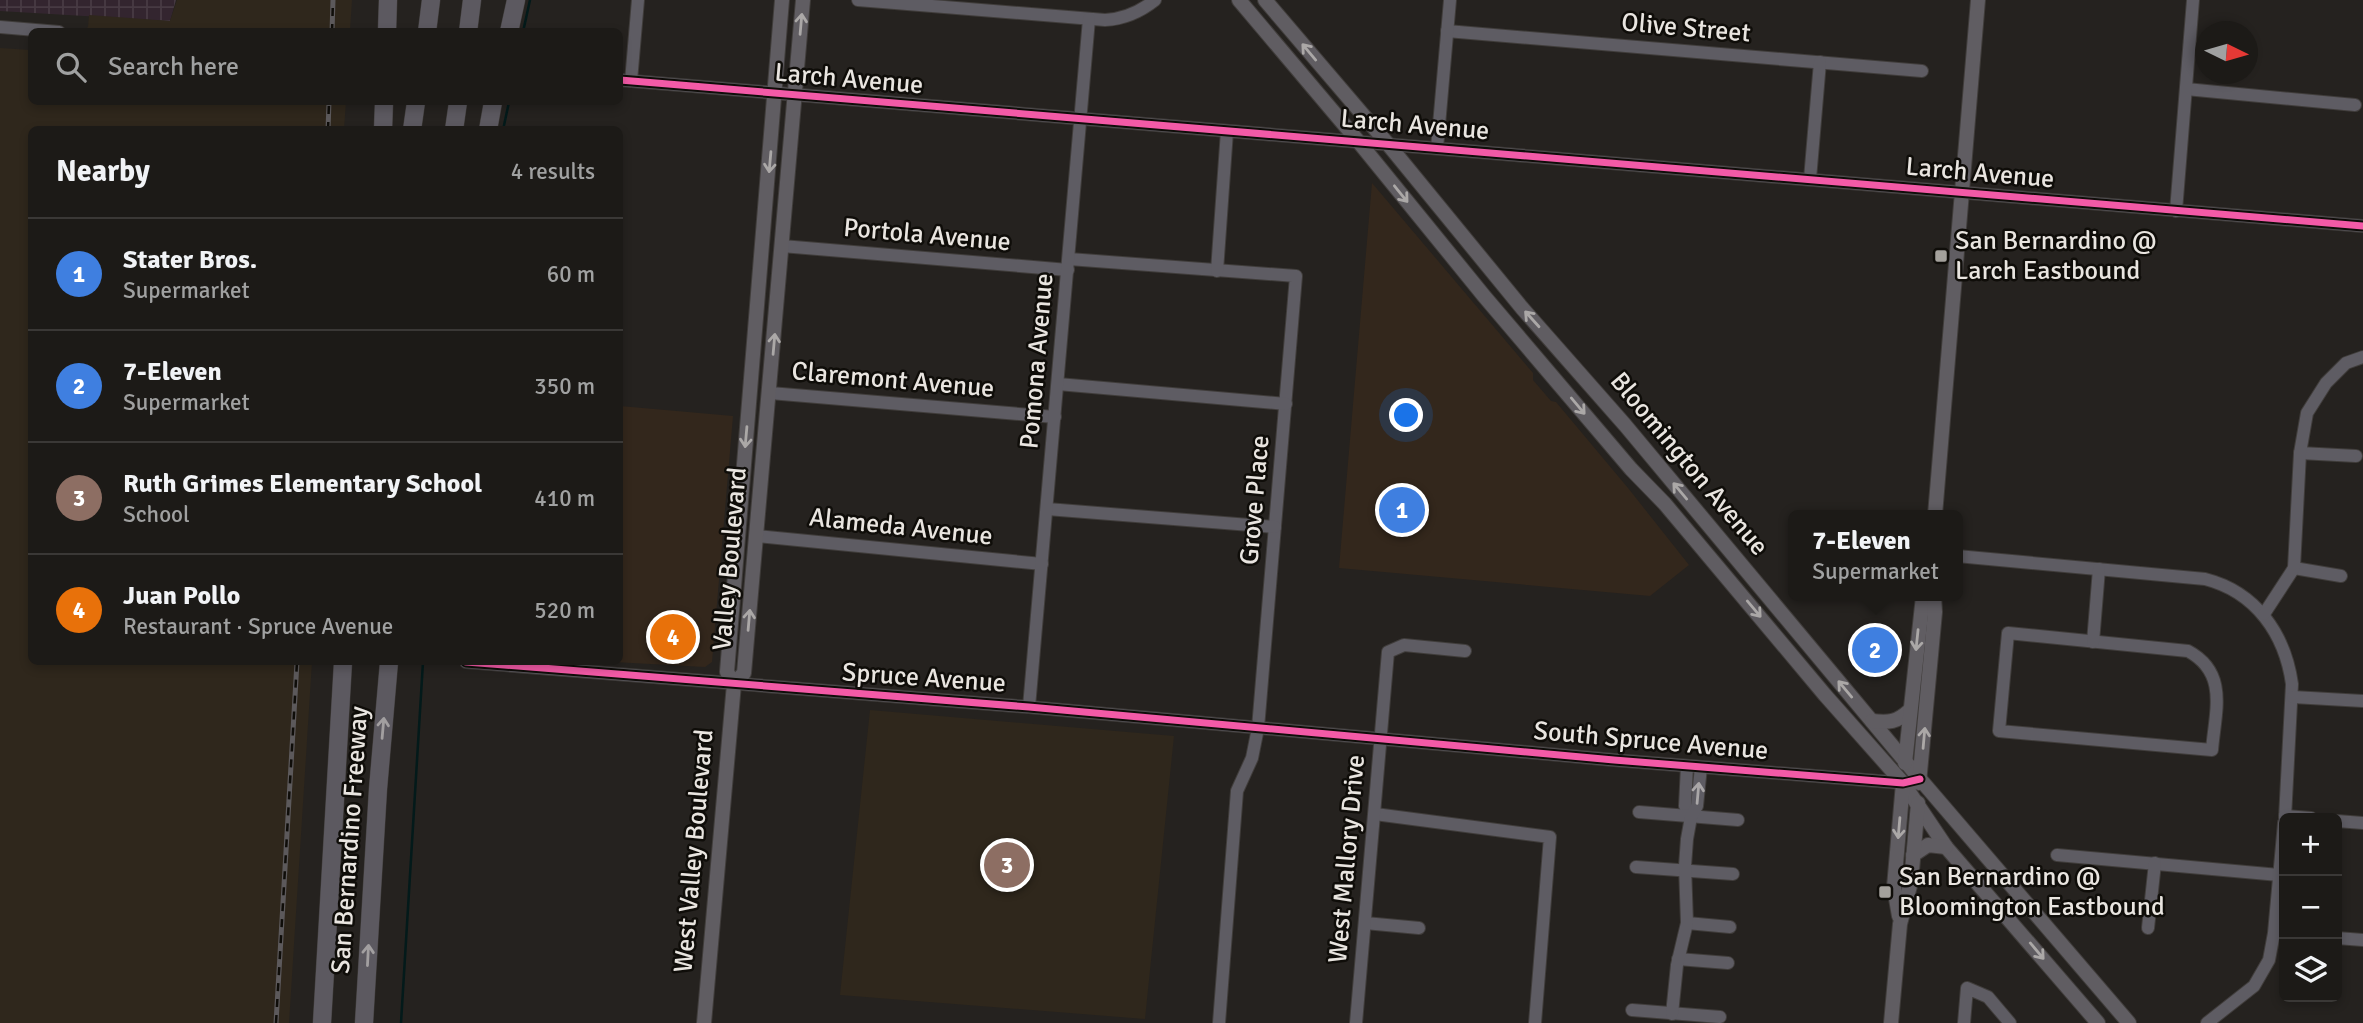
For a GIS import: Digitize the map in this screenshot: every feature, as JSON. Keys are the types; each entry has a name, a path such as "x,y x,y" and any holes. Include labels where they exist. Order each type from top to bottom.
{"highway":[{"path":"387,28 388,0"},
{"path":"427,28 431,0"},
{"path":"468,28 472,0"},
{"path":"510,28 516,0"},
{"path":"383,126 384,105"},
{"path":"413,126 416,105"},
{"path":"455,126 458,105"},
{"path":"489,126 492,105"},
{"name":"San Bernardino Freeway","path":"322,1023 343,665"},
{"name":"San Bernardino Freeway","path":"364,1023 378,789 389,665"}],"main road":[{"name":"Valley Boulevard","path":"782,0 727,672 734,684 744,673 803,0"},
{"name":"Bloomington Avenue","path":"1239,0 1484,296 1903,783 1946,847 2098,1023"},
{"name":"Bloomington Avenue","path":"1265,0 1387,143 1522,309 1571,362 1920,779 2129,1023"},
{"path":"1935,510 1978,0"},
{"path":"1554,376 1571,362"},
{"path":"1665,504 1689,519 1712,546 1718,548 1724,544"},
{"path":"1900,924 1894,887 1909,711 1922,601"},
{"path":"1891,1023 1900,924 1911,882 1934,601"},
{"name":"West Valley Boulevard","path":"704,1023 734,684"},
{"path":"1872,721 1889,723 1909,711"},
{"path":"1913,855 1928,845 1946,847"}],"street":[{"path":"625,80 638,0"},
{"path":"858,0 1118,20 1155,0"},
{"path":"1437,148 1450,0"},
{"path":"2176,211 2193,0"},
{"name":"Pomona Avenue","path":"1029,707 1089,19"},
{"path":"0,27 28,29"},
{"name":"Olive Street","path":"1447,31 1922,71"},
{"path":"1810,179 1820,62"},
{"name":"Larch Avenue","path":"625,80 2363,226"},
{"path":"2186,89 2356,105"},
{"path":"1217,271 1227,131"},
{"name":"Portola Avenue","path":"782,246 1296,276"},
{"name":"Grove Place","path":"1220,1023 1237,791 1252,758 1258,728 1296,276"},
{"path":"2264,614 2294,568 2300,453 2307,412 2326,383 2346,363 2363,357"},
{"path":"1058,384 1286,404"},
{"name":"Claremont Avenue","path":"770,393 1055,417"},
{"path":"2300,453 2356,456"},
{"path":"1047,509 1275,527"},
{"name":"Alameda Avenue","path":"756,536 1042,564"},
{"path":"1963,557 2210,580 2231,589 2264,614 2286,655 2292,696 2285,813"},
{"path":"2294,568 2342,576"},
{"path":"2093,642 2099,569"},
{"path":"2007,634 2093,642 2188,651 2197,656 2210,670 2216,682 2212,750 1999,731 2007,634"},
{"name":"West Mallory Drive","path":"1356,1023 1388,652 1405,645 1465,651"},
{"name":"Spruce Avenue","path":"503,665 1029,707 1379,739"},
{"path":"2292,696 2363,701"},
{"name":"South Spruce Avenue","path":"1379,739 1903,783 1920,779"},
{"path":"1672,1014 1678,959 1687,923 1686,869 1690,817 1697,806 1694,766"},
{"path":"1639,812 1738,820"},
{"path":"1375,814 1550,837 1535,1023"},
{"path":"2342,821 2363,823"},
{"path":"2057,855 2279,875"},
{"path":"2148,928 2155,863"},
{"path":"1636,867 1733,874"},
{"path":"1365,923 1419,928"},
{"path":"1687,923 1730,927"},
{"path":"2207,1023 2254,986 2269,960 2279,933"},
{"path":"2342,938 2363,940"},
{"path":"1678,959 1728,963"},
{"path":"1964,1023 1968,988 1988,997 2010,1023"},
{"path":"1632,1010 1720,1017"}],"shaded area":[{"path":"0,0 176,0 170,21 0,11"},
{"path":"177,0 352,0 350,28 87,28 89,15 170,21"},
{"path":"0,48 28,50 28,105 346,105 344,126 28,126 28,665 312,665 289,1023 0,1023"},
{"path":"1372,183 1533,373 1533,380 1551,401 1556,402 1689,565 1650,596 1339,568"},
{"path":"623,406 733,416 712,662 705,667 623,662"},
{"path":"870,710 1174,736 1145,1019 840,995"}],"waterway":[{"path":"524,28 530,0"},
{"path":"504,126 508,105"},
{"path":"401,1023 423,665"}],"railway":[{"path":"332,28 333,0"},
{"path":"328,126 329,105"},
{"path":"276,1023 297,665"}],"cycle path":[{"path":"623,80 2363,226"},
{"path":"504,665 1029,707 1614,760 1903,783 1920,779"}],"place":[{"name":"San Bernardino @ Larch Eastbound","path":"1941,256"},
{"name":"Stater Bros.","path":"1402,510"},
{"name":"Juan Pollo","path":"673,637"},
{"name":"7-Eleven","path":"1875,650"},
{"name":"Ruth Grimes Elementary School","path":"1007,865"},
{"name":"San Bernardino @ Bloomington Eastbound","path":"1885,892"}]}
